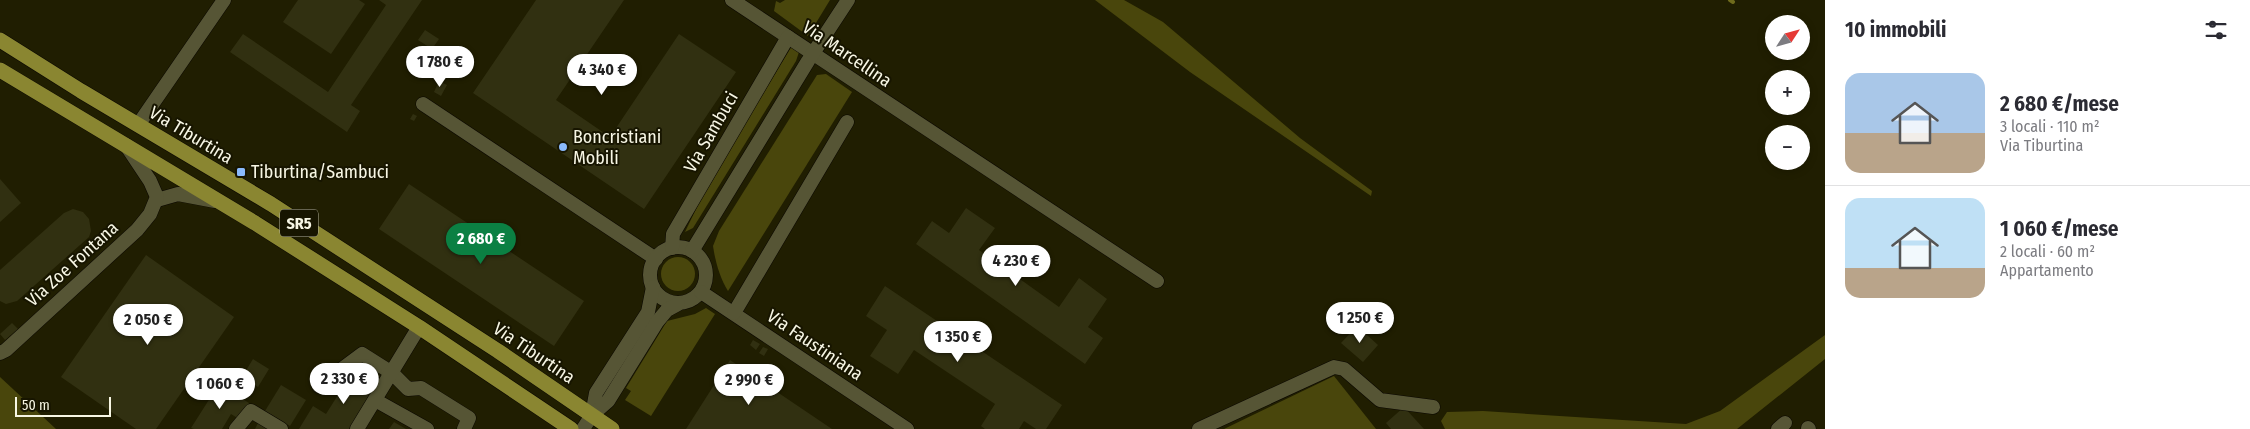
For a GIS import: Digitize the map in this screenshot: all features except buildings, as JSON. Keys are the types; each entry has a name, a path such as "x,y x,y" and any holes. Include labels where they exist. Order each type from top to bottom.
{"main road":[{"name":"Via Tiburtina","path":"0,40 346,252 612,429"},
{"path":"0,70 221,202 419,327 571,429"}],"street":[{"path":"138,125 224,0"},
{"name":"Via Marcellina","path":"732,0 1157,281"},
{"path":"692,250 812,54 848,0"},
{"name":"Via Sambuci","path":"672,248 673,234 788,37"},
{"path":"423,104 656,259"},
{"path":"734,313 847,122"},
{"path":"125,145 150,181 158,200 178,194 221,202"},
{"name":"Via Zoe Fontana","path":"2,354 142,225 158,200"},
{"path":"583,429 592,415 608,402 657,322 667,310 694,299 701,292 706,278 706,270 704,262 692,250 672,248 661,253 656,259 650,273 653,287 648,312 596,394 592,415"},
{"path":"653,287 663,299 678,304"},
{"name":"Via Faustiniana","path":"701,292 907,429"},
{"path":"357,429 419,327"},
{"path":"319,386 362,354 392,373 408,389 421,388 470,418 464,429"},
{"path":"1199,429 1334,367 1344,369 1380,400 1433,407"},
{"path":"375,400 427,429"},
{"path":"236,429 251,412 282,429"}],"shaded area":[{"path":"785,0 830,0 808,36 774,11 776,1 780,3"},
{"path":"1095,0 1124,0 1163,22 1300,138 1372,191 1371,196 1190,72"},
{"path":"792,46 799,52 796,61 693,228 685,232 708,184"},
{"path":"826,74 852,92 728,291 718,269 713,246 719,231 817,75"},
{"path":"678,257 690,262 695,274 690,286 678,291 666,286 661,274 666,262"},
{"path":"706,308 715,314 651,416 625,400 631,391 626,388 667,321 695,314"},
{"path":"1825,335 1825,359 1737,429 1445,429 1441,421 1447,412 1483,411 1686,424 1720,411"},
{"path":"1334,376 1376,429 1224,429"},
{"path":"0,377 56,429 0,429"}],"place":[{"name":"Boncristiani Mobili","path":"563,147"},
{"name":"Tiburtina/Sambuci","path":"241,172"}]}
